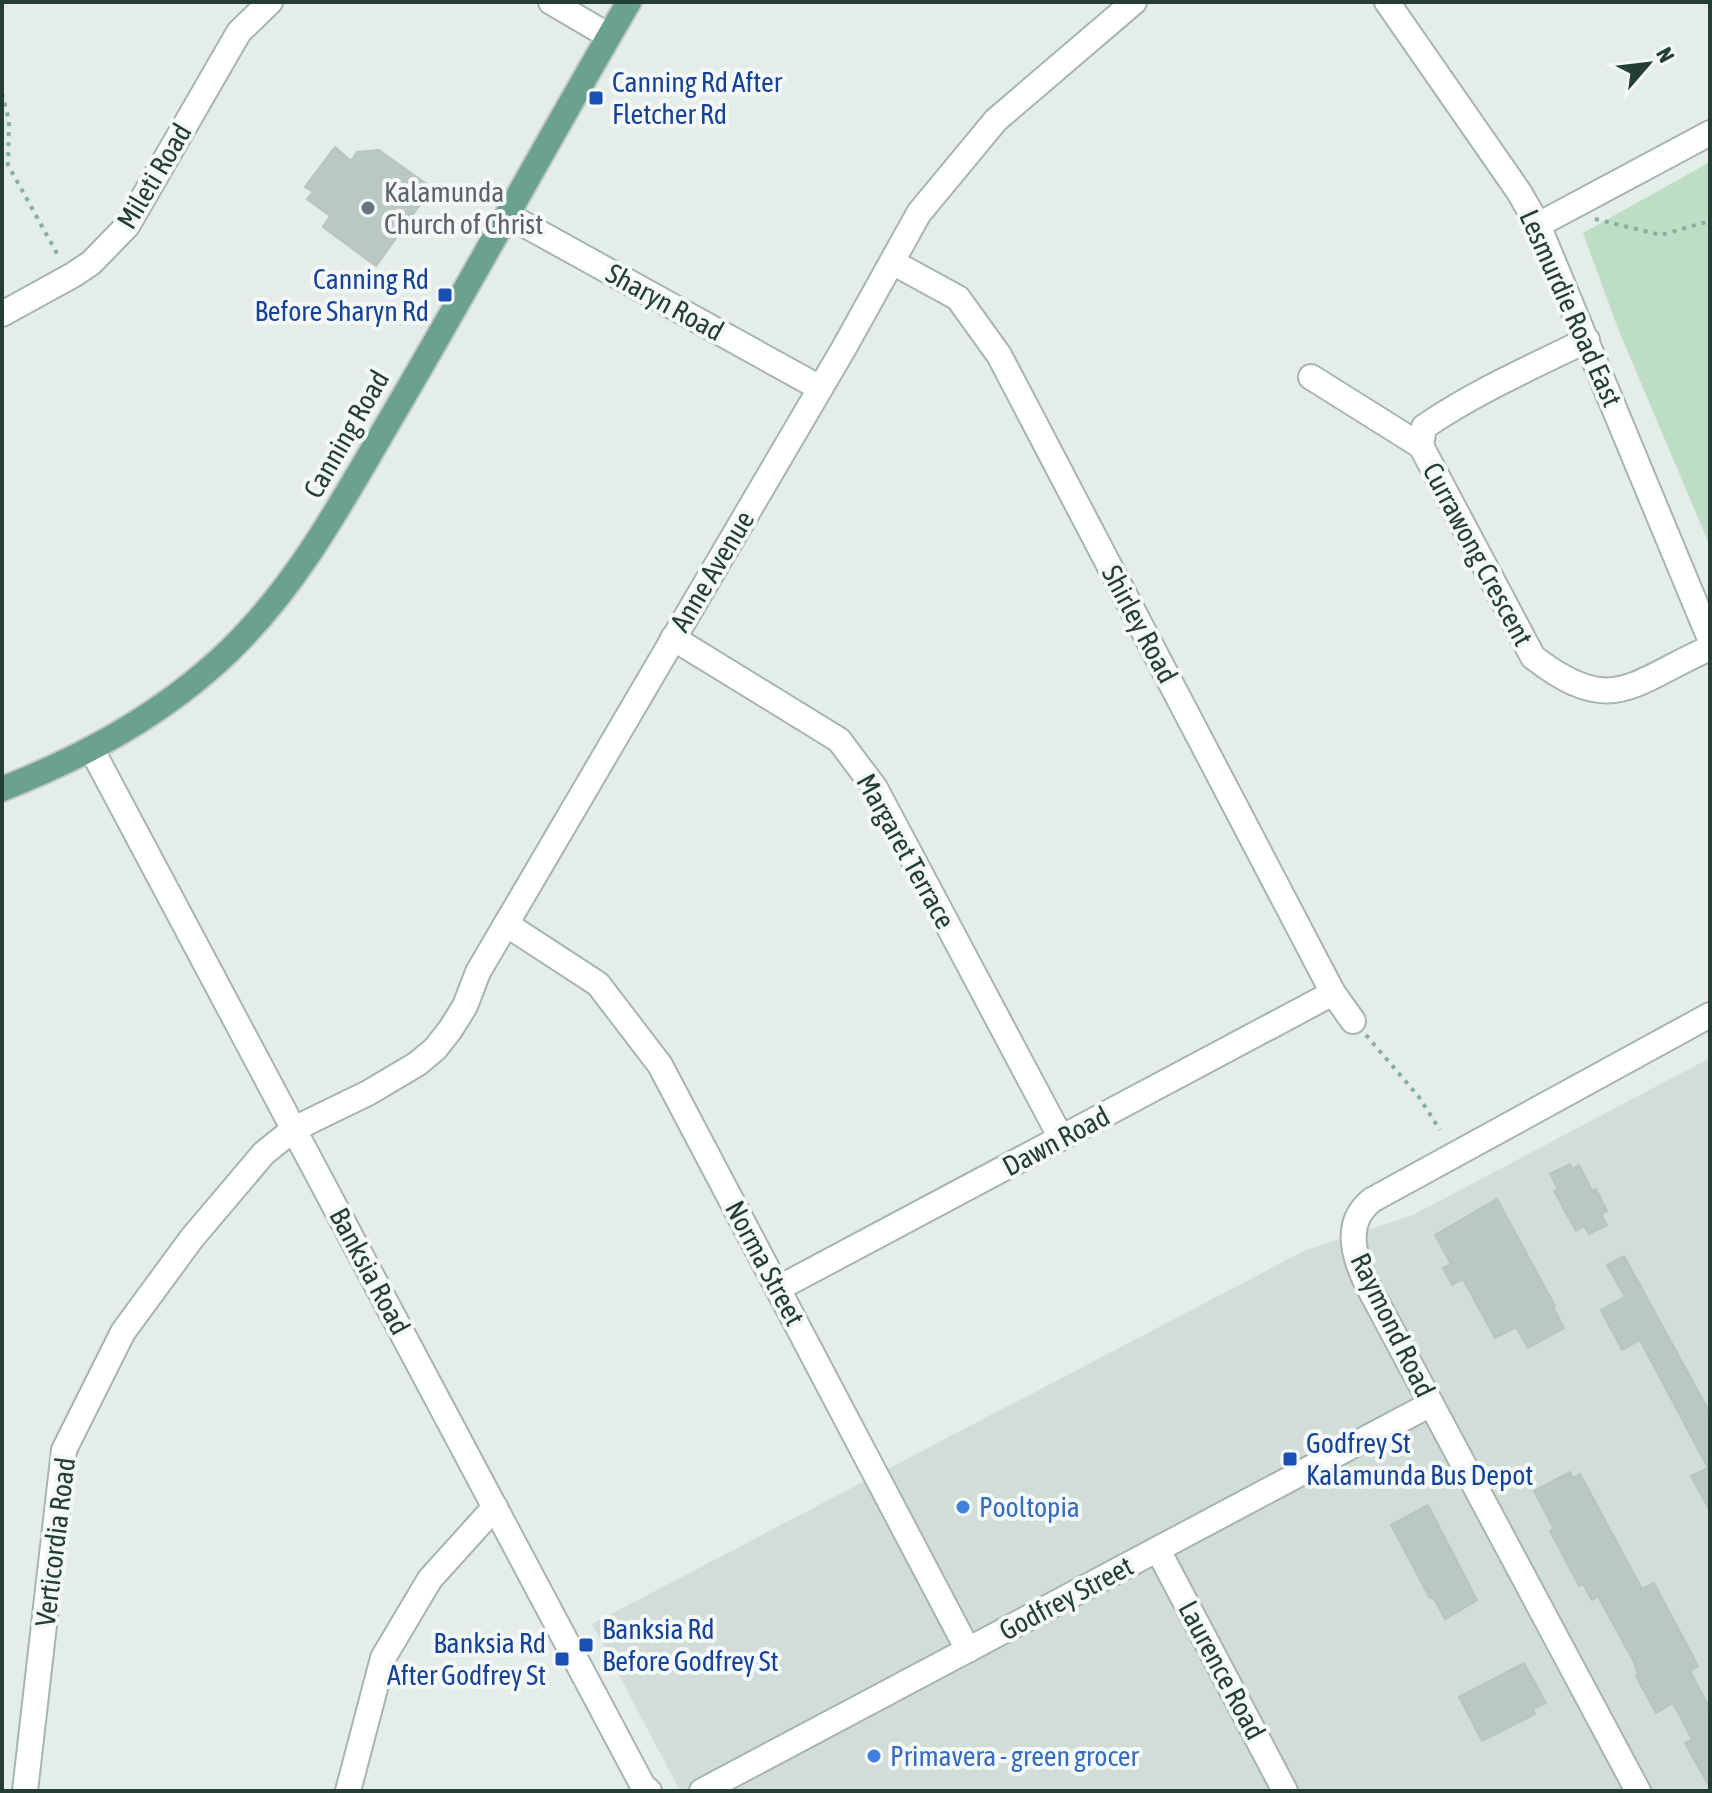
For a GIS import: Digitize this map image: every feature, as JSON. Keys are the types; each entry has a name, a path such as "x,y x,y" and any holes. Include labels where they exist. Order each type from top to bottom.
{"main road":[{"name":"Canning Road","path":"2,789 92,750 134,726 206,671 254,625 287,584 328,525 509,216 629,2"}],"street":[{"name":"Mileti Road","path":"2,314 91,263 127,226 239,32 270,2"},
{"path":"551,2 609,36"},
{"name":"Anne Avenue","path":"294,1129 395,1078 435,1049 465,1006 478,972 919,213 996,120 1134,2"},
{"name":"Lesmurdie Road East","path":"1387,2 1519,192 1538,225 1710,639"},
{"path":"1538,225 1710,133"},
{"name":"Sharyn Road","path":"509,216 820,388"},
{"name":"Shirley Road","path":"892,262 958,298 999,355 1333,993 1353,1021"},
{"name":"Currawong Crescent","path":"1421,446 1424,427 1442,415 1587,340"},
{"name":"Currawong Crescent","path":"1311,377 1421,446 1533,657 1555,675 1580,687 1606,692 1631,688 1710,648"},
{"name":"Margaret Terrace","path":"673,638 839,740 875,788 1061,1138"},
{"name":"Banksia Road","path":"92,750 643,1786 649,1791"},
{"name":"Norma Street","path":"506,924 598,984 660,1065 968,1650"},
{"name":"Dawn Road","path":"779,1288 1333,993"},
{"name":"Raymond Road","path":"1638,1791 1356,1261 1353,1240 1359,1213 1381,1195 1710,1015"},
{"name":"Verticordia Road","path":"25,1791 64,1450 123,1332 227,1194 264,1153 294,1129"},
{"name":"Godfrey Street","path":"702,1791 1431,1404"},
{"path":"348,1791 383,1658 430,1579 495,1507"},
{"name":"Laurence Road","path":"1158,1550 1285,1791"}],"path":[{"path":"2,93 9,121 8,165 70,277"},
{"path":"1565,212 1661,235 1710,221"},
{"path":"1353,1021 1419,1097 1440,1130"}],"shaded area":[{"path":"1710,1058 1710,1791 680,1791 592,1624 1306,1250 1413,1215"}],"green space":[{"path":"1710,162 1710,546 1619,331 1583,233"}],"building":[{"name":"Kalamunda Church of Christ","path":"335,147 351,161 357,152 379,150 432,188 376,266 323,227 330,216 307,199 313,192 305,187"},
{"path":"1570,1164 1572,1169 1579,1165 1592,1191 1596,1189 1607,1211 1601,1214 1607,1225 1589,1234 1584,1226 1576,1231 1554,1191 1558,1189 1550,1174"},
{"path":"1497,1199 1564,1328 1528,1348 1516,1327 1495,1338 1463,1279 1452,1285 1443,1268 1451,1264 1435,1235"},
{"path":"1624,1256 1710,1413 1710,1511 1691,1476 1708,1468 1640,1340 1622,1350 1601,1310 1625,1297 1607,1265"},
{"path":"1570,1472 1573,1478 1580,1474 1642,1589 1654,1583 1698,1666 1690,1671 1710,1709 1710,1788 1685,1743 1692,1739 1673,1703 1656,1713 1636,1676 1634,1662 1598,1596 1592,1600 1583,1584 1579,1586 1550,1531 1554,1529 1534,1491"},
{"path":"1428,1505 1477,1600 1445,1619 1433,1597 1430,1598 1391,1525"},
{"path":"1524,1663 1546,1703 1533,1709 1535,1714 1482,1741 1459,1697"}],"place":[{"name":"Canning Rd After Fletcher Rd","path":"596,98"},
{"name":"Kalamunda Church of Christ","path":"368,208"},
{"name":"Canning Rd Before Sharyn Rd","path":"445,295"},
{"name":"Godfrey St Kalamunda Bus Depot","path":"1290,1459"},
{"name":"Pooltopia","path":"963,1507"},
{"name":"Banksia Rd Before Godfrey St","path":"586,1645"},
{"name":"Banksia Rd After Godfrey St","path":"562,1659"},
{"name":"Primavera - green grocer","path":"874,1756"}]}
